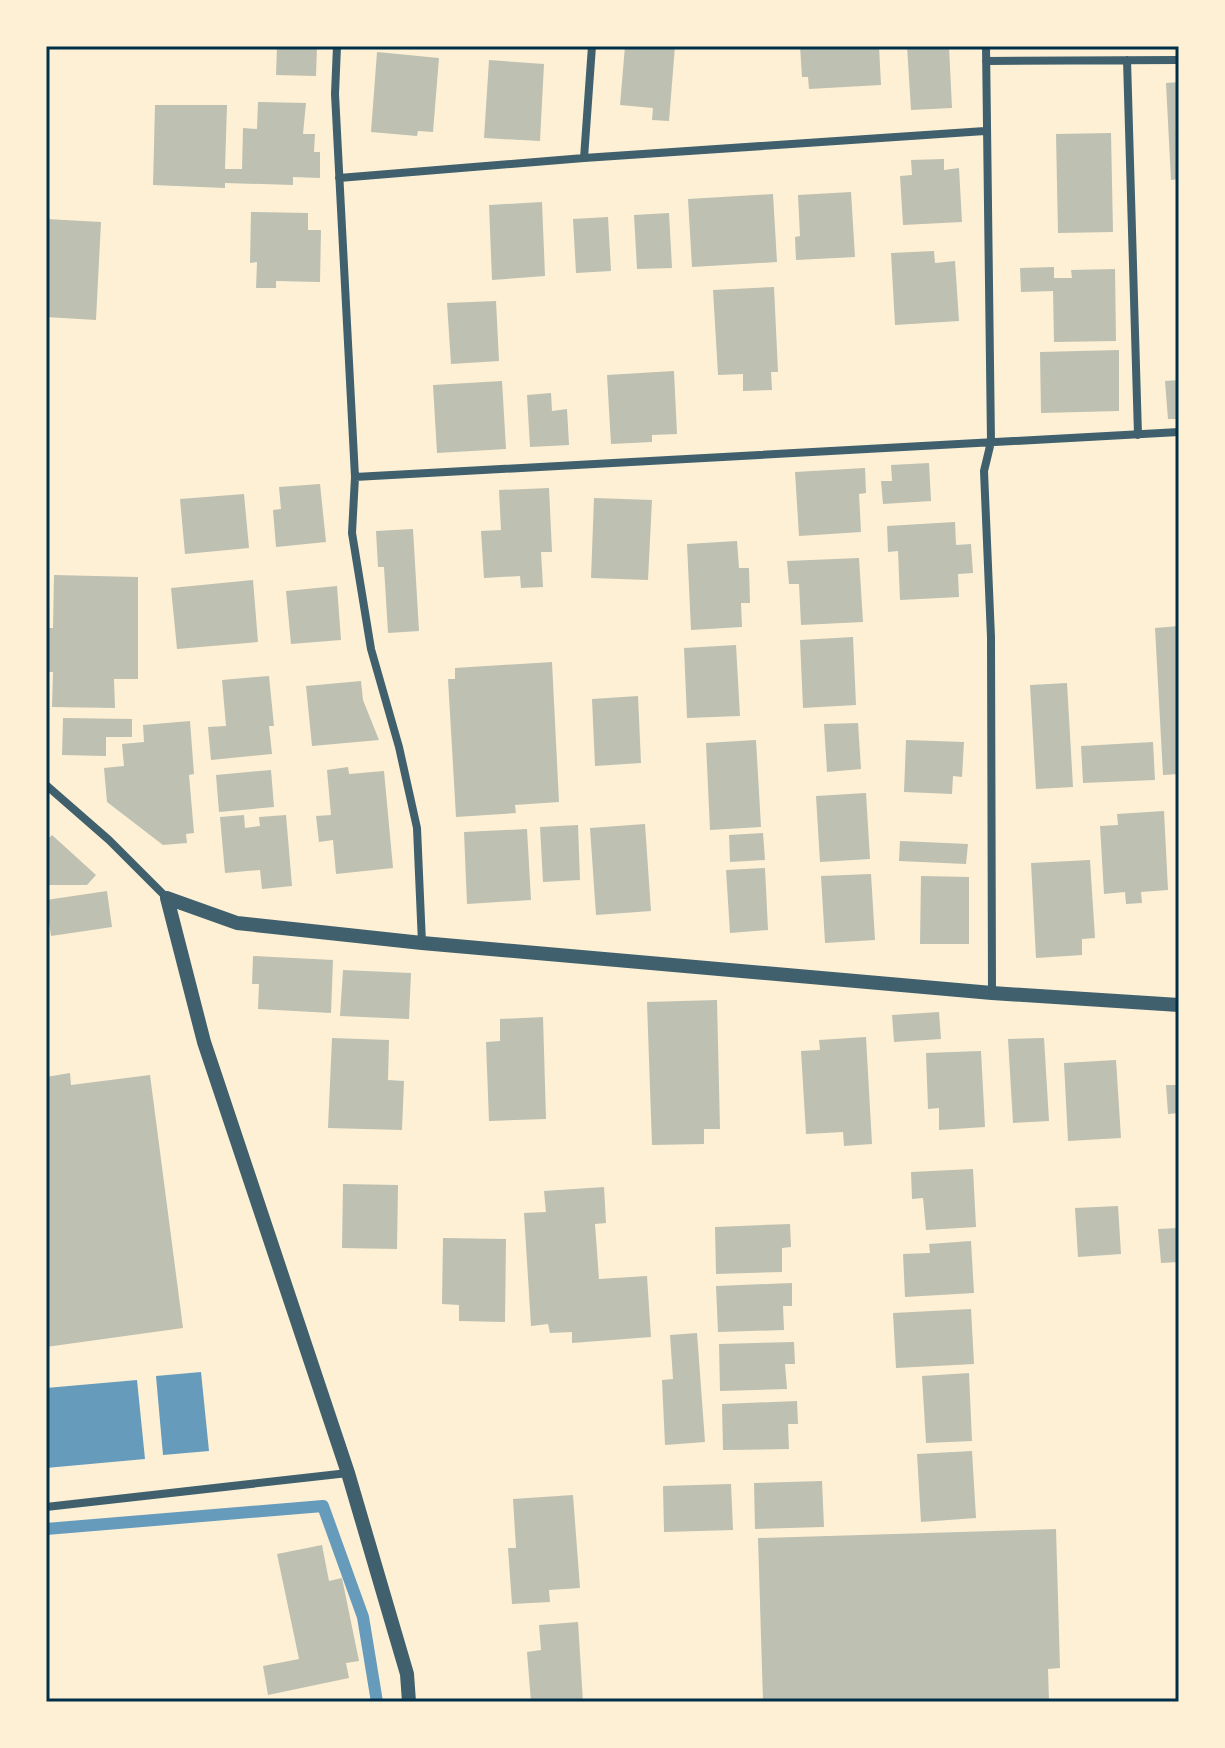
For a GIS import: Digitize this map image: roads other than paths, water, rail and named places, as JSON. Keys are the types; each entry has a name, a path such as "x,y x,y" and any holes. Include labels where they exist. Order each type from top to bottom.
{"street":[{"path":"337,46 335,94 355,477 352,533 371,649 399,747 417,828 422,943"},
{"path":"584,158 592,46"},
{"path":"986,46 991,442 984,471 991,637 992,993"},
{"path":"1127,60 1138,435"},
{"path":"986,61 1179,60"},
{"path":"339,178 985,131"},
{"path":"355,477 1179,432"},
{"path":"46,785 109,840 167,898 237,923 422,943 992,993 1179,1005"},
{"path":"167,898 204,1042 348,1473 407,1674 409,1702"},
{"path":"46,1507 348,1473"}],"water":[{"path":"201,1372 209,1451 163,1455 156,1376"},
{"path":"137,1380 145,1459 46,1468 46,1388"}],"waterway":[{"path":"46,1529 323,1506 363,1617 377,1702"}]}
